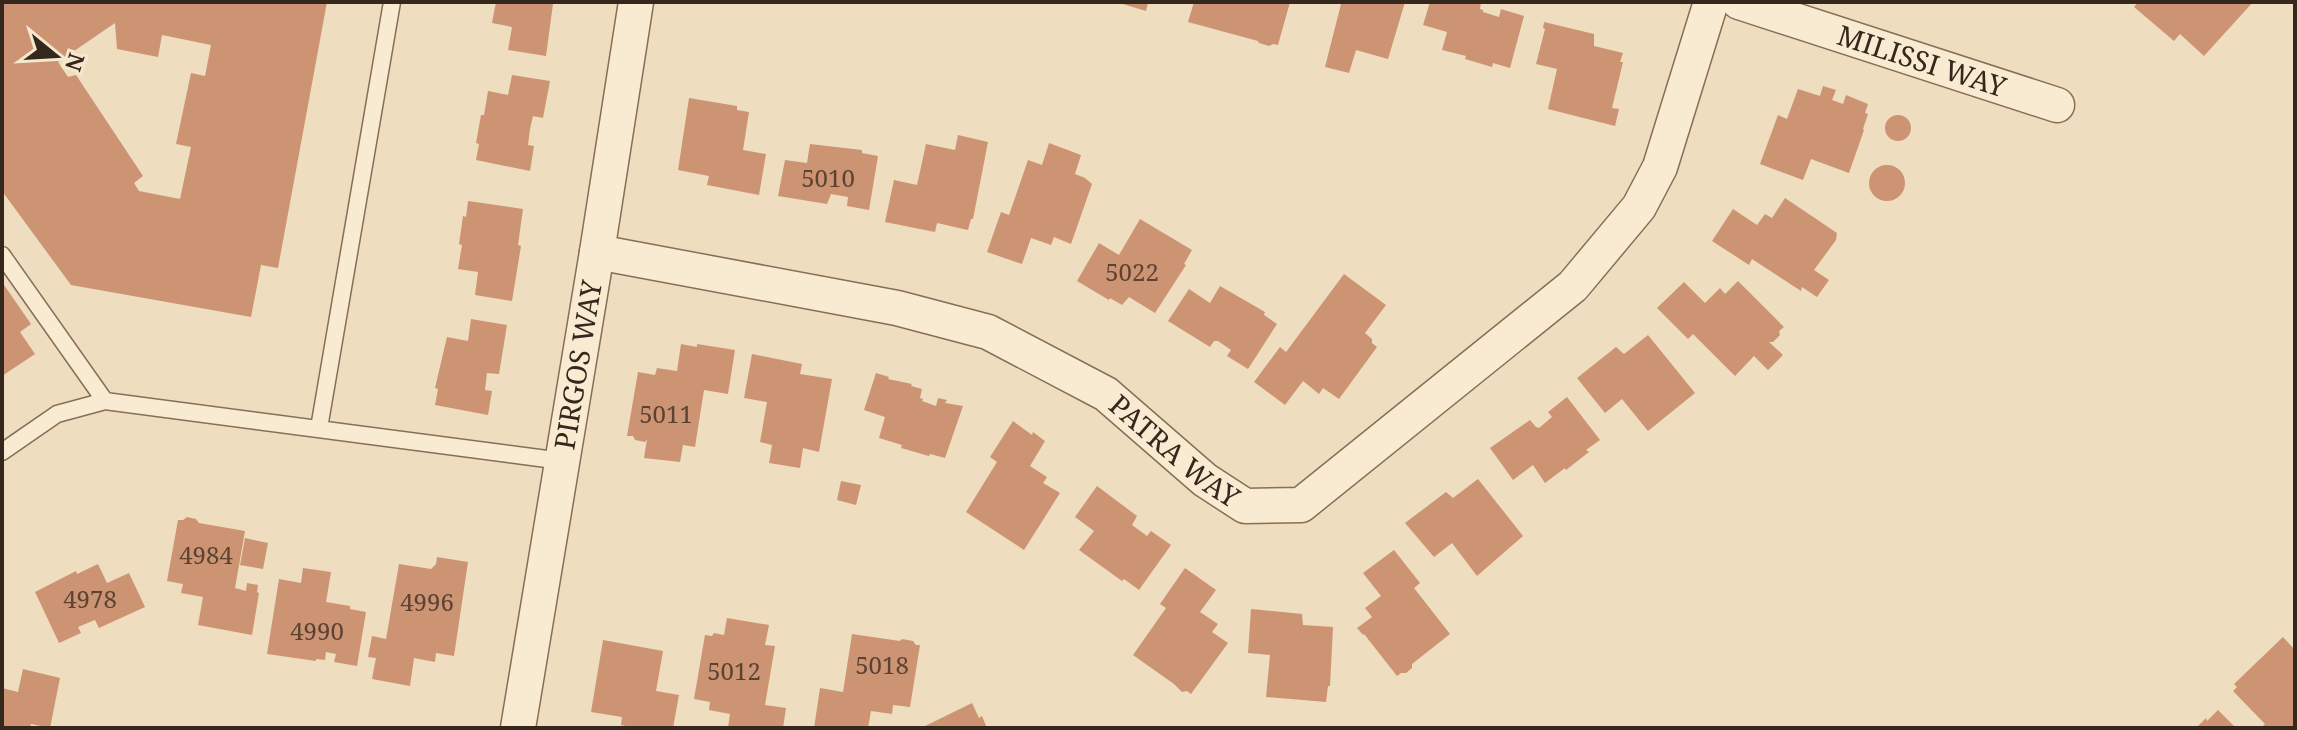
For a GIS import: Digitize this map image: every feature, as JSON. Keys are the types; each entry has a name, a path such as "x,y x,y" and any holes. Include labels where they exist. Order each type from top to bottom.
{"street":[{"name":"PIRGOS WAY","path":"518,728 636,2"},
{"name":"PATRA WAY","path":"597,252 897,308 988,332 1106,394 1205,480 1245,506 1301,505 1573,286 1639,207 1660,167 1711,2"},
{"name":"MILISSI WAY","path":"1739,2 2057,105"}],"lane":[{"path":"319,428 392,2"},
{"path":"2,255 105,401"},
{"path":"2,452 57,414 105,401 562,461"}],"building":[{"path":"2,2 327,2 278,268 261,265 251,317 71,285 2,191","holes":["115,23 117,49 158,57 162,35 211,45 205,76 191,73 176,144 191,147 180,199 139,191 134,183 143,176 76,75 68,77 58,62"]},
{"path":"496,2 553,4 546,56 508,50 512,27 492,23"},
{"path":"1116,2 1148,2 1146,11"},
{"path":"1194,2 1290,2 1278,45 1269,46 1188,22"},
{"path":"1335,2 1405,2 1388,59 1356,50 1349,73 1325,67 1341,4"},
{"path":"1430,2 1481,2 1483,12 1499,17 1501,9 1524,16 1510,68 1493,63 1492,67 1442,50 1447,32 1423,25"},
{"path":"2138,2 2253,2 2204,56 2180,34 2174,41 2134,7"},
{"path":"1544,22 1594,34 1594,46 1623,53 1612,108 1619,109 1615,126 1548,109 1557,69 1536,64"},
{"path":"512,75 550,81 543,118 533,116 530,129 528,145 534,146 530,171 476,160 479,144 476,143 488,91 508,95"},
{"path":"1823,86 1836,90 1832,100 1843,104 1846,95 1868,104 1864,130 1849,173 1811,159 1803,180 1760,164 1778,115 1787,119 1798,89 1820,96"},
{"path":"689,98 737,106 737,110 749,112 743,150 766,154 759,195 707,185 709,176 678,170"},
{"path":"1898,115 1907,119 1911,128 1907,137 1898,141 1889,137 1885,128 1889,119"},
{"path":"958,135 988,142 973,219 968,230 937,223 935,232 885,222 894,180 917,185 926,144 955,150"},
{"path":"1049,143 1081,155 1075,174 1092,184 1071,244 1054,237 1051,245 1031,238 1022,264 987,252 1001,212 1009,215 1028,160 1042,165"},
{"path":"810,144 862,150 862,153 878,156 869,210 847,206 848,197 831,194 827,204 778,196 785,160 807,163"},
{"path":"1887,165 1900,170 1905,183 1900,196 1887,201 1874,196 1869,183 1874,170"},
{"path":"1785,198 1837,233 1836,240 1814,270 1829,280 1817,297 1802,287 1801,291 1752,259 1749,265 1712,241 1733,209 1757,225 1765,214 1772,218"},
{"path":"468,201 523,209 518,245 521,246 512,301 475,295 478,272 458,269 463,216 466,217"},
{"path":"1140,219 1192,250 1186,265 1155,313 1129,297 1122,305 1109,300 1077,281 1099,243 1119,255"},
{"path":"1344,274 1386,305 1365,333 1377,347 1339,399 1323,388 1319,394 1303,381 1285,405 1254,382 1280,347 1286,352"},
{"path":"1738,281 1784,327 1773,342 1769,342 1783,355 1768,370 1754,356 1735,376 1693,334 1688,339 1657,308 1684,282 1705,303 1720,288 1725,294"},
{"path":"2,282 31,324 20,332 35,354 2,376"},
{"path":"1220,286 1265,312 1264,315 1277,324 1248,369 1227,356 1231,350 1218,341 1210,347 1168,321 1189,289 1210,303"},
{"path":"471,319 507,325 499,374 487,373 485,390 492,391 488,415 435,405 438,389 435,388 447,337 468,341"},
{"path":"1648,335 1695,393 1648,431 1622,399 1605,413 1577,378 1616,347 1624,354"},
{"path":"681,344 735,350 728,394 704,390 695,447 683,445 680,462 644,458 647,439 645,442 627,436 638,372 655,375 657,368 677,371"},
{"path":"752,354 802,364 800,374 832,379 819,452 803,448 800,468 769,463 772,445 760,442 767,402 744,398"},
{"path":"876,373 922,389 922,401 936,406 938,398 947,400 945,403 963,406 945,458 901,448 902,445 879,438 885,417 864,410"},
{"path":"1567,397 1600,440 1566,470 1545,483 1533,465 1513,480 1490,448 1530,420 1539,428 1552,417 1548,412"},
{"path":"1013,421 1045,441 1030,466 1047,477 1043,483 1060,493 1024,550 966,512 997,462 990,457"},
{"path":"1478,479 1523,536 1477,576 1452,543 1434,557 1405,523 1446,492 1453,498"},
{"path":"841,481 861,485 856,505 837,500"},
{"path":"1097,486 1137,516 1132,525 1147,536 1151,531 1171,545 1139,590 1079,550 1094,531 1075,517"},
{"path":"187,517 199,523 245,531 235,588 246,591 247,583 258,585 252,635 198,625 203,597 181,593 183,584 167,581 178,520"},
{"path":"245,538 268,543 263,569 240,565"},
{"path":"1394,550 1420,583 1414,588 1450,634 1412,664 1406,673 1397,676 1357,628 1372,617 1365,608 1381,596 1363,573"},
{"path":"437,557 468,562 454,656 436,653 435,662 414,658 410,686 372,679 376,658 368,657 372,636 386,639 399,564 431,569"},
{"path":"98,564 107,583 129,573 145,607 99,628 95,620 78,627 81,633 59,643 35,592 76,571 77,574"},
{"path":"303,568 331,572 326,602 366,612 357,666 334,662 336,654 326,652 325,660 316,661 267,654 279,579 301,583"},
{"path":"1185,568 1216,590 1200,612 1218,624 1212,632 1228,643 1191,694 1182,692 1133,655 1166,608 1160,604"},
{"path":"1251,609 1302,614 1303,625 1333,627 1330,686 1326,702 1266,697 1270,655 1248,653"},
{"path":"727,618 769,625 765,645 775,646 765,705 786,708 783,728 728,728 730,714 709,710 710,702 694,699 705,635 724,635"},
{"path":"852,634 902,639 920,645 910,707 893,705 892,714 871,711 868,728 814,728 820,688 843,692"},
{"path":"2283,637 2295,650 2295,728 2261,728 2265,724 2233,691 2237,687 2234,684"},
{"path":"603,640 663,651 656,691 679,695 673,728 635,728 621,725 622,717 591,712"},
{"path":"23,669 60,678 50,728 31,724 30,728 2,728 2,688 18,692"},
{"path":"972,703 987,728 921,728"},
{"path":"2218,710 2236,728 2196,728 2206,718 2207,721"}]}
